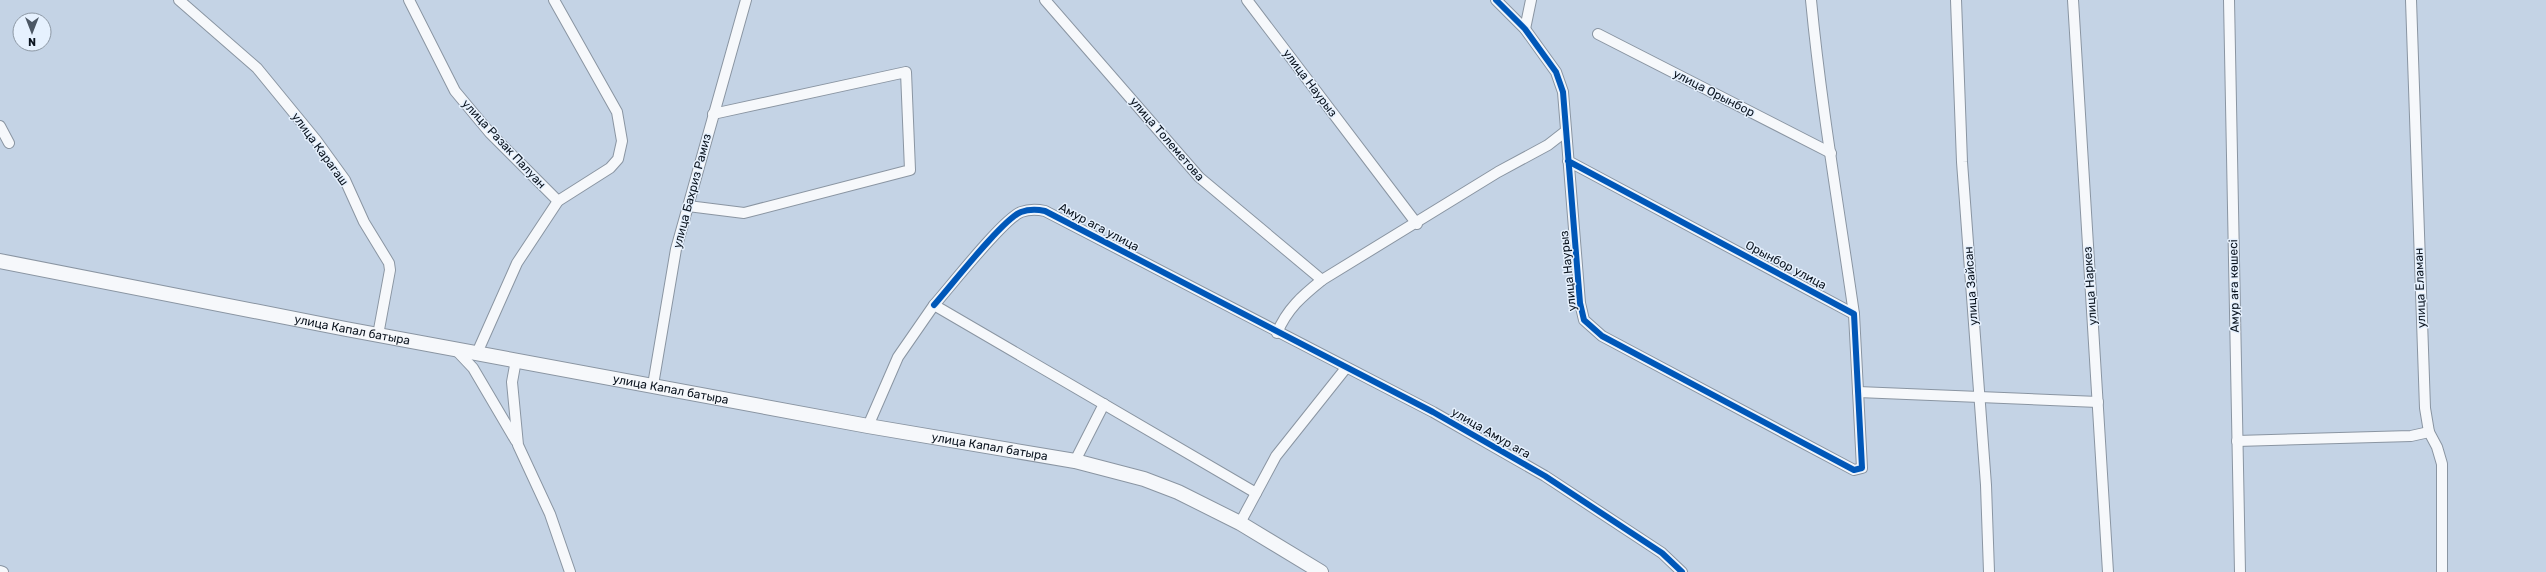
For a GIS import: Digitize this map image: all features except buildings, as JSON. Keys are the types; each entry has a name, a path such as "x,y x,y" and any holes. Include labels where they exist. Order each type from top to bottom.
{"main road":[{"name":"улица Капал батыра","path":"0,261 456,350 653,385 868,426 1075,461 1158,484 1240,523 1321,572"}],"street":[{"name":"улица Карагаш","path":"179,0 258,68 316,140 345,180 364,222 389,263 390,270 378,335"},
{"name":"улица Разак Палуан","path":"409,0 454,92 490,133 558,201"},
{"path":"477,353 517,263 558,201 610,168 618,158 622,141 617,112 554,0"},
{"name":"улица Бахриз Рамиз","path":"653,385 676,248 746,0"},
{"name":"улица Толеметова","path":"1045,0 1199,177 1322,280"},
{"name":"улица Наурыз","path":"1247,0 1416,224"},
{"name":"улица Наурыз","path":"1496,0 1525,29 1556,72 1563,92 1580,303 1584,320 1602,336 1854,470 1860,470 1863,465 1858,392"},
{"path":"1525,29 1531,0"},
{"path":"1810,0 1820,92 1831,152 1854,314 1858,392 1980,399 2098,402"},
{"name":"улица Зайсан","path":"1956,0 1962,162 1986,485 1989,572"},
{"name":"улица Наркез","path":"2073,0 2108,572"},
{"name":"Амур аға көшесі","path":"2229,0 2240,572"},
{"name":"улица Еламан","path":"2411,0 2422,331 2429,432 2437,447 2442,464 2442,572"},
{"name":"улица Орынбор","path":"1598,34 1831,152"},
{"path":"688,206 744,213 910,170 906,72 713,114"},
{"path":"0,126 9,143"},
{"path":"1277,333 1284,317 1295,302 1322,280 1416,224 1498,172 1548,145 1566,131"},
{"name":"Орынбор улица","path":"1568,161 1854,314"},
{"name":"Амур ага улица","path":"868,426 898,357 934,305 997,233 1019,212 1033,209 1045,211 1277,333"},
{"path":"934,305 1256,493"},
{"name":"улица Амур ага","path":"1277,333 1433,412 1545,476 1662,553 1682,572"},
{"path":"456,350 473,368 518,445 550,514 570,572"},
{"path":"516,360 512,382 518,445"},
{"path":"1240,523 1276,456 1346,368"},
{"path":"1075,461 1104,404"},
{"path":"2237,441 2411,436 2429,432"}],"cycle path":[{"path":"1496,0 1525,29 1556,72 1563,92 1580,303 1584,320 1602,336 1854,470 1862,468 1854,314 1568,161"},
{"path":"934,305 977,254 1013,217 1027,210 1045,211 1433,412 1545,476 1662,553 1682,572"}]}
